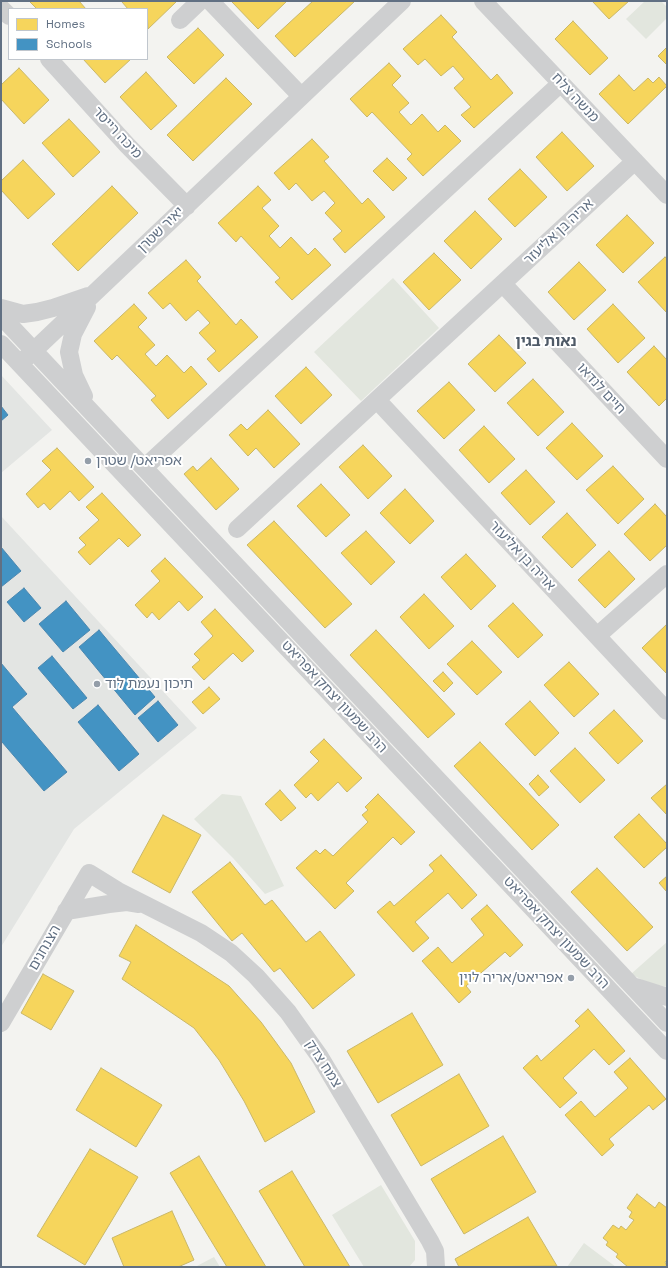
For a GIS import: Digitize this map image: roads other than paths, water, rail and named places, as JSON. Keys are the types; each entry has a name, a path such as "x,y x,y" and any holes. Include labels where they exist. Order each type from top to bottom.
{"street":[{"path":"180,20 200,1"},
{"path":"210,1 301,96"},
{"name":"יאיר שטרן","path":"20,364 402,1"},
{"name":"מנשה צלח","path":"483,1 667,195"},
{"name":"מיכה רייסר","path":"49,60 127,145 186,206"},
{"path":"144,468 561,83"},
{"name":"אריה בן אליעזר","path":"237,530 635,161"},
{"name":"חיים לנדאו","path":"503,284 667,459"},
{"path":"1,308 24,314 53,308 94,294"},
{"path":"93,413 74,375 69,352 73,334 94,294"},
{"name":"הרב שמעון יצחק אפריאט","path":"1,316 667,1023"},
{"name":"הרב שמעון יצחק אפריאט","path":"1,344 667,1051"},
{"name":"אריה בן אליעזר","path":"377,400 667,711"},
{"path":"597,636 667,574"},
{"name":"צמח צדק","path":"89,873 118,891 201,933 231,953 256,976 288,1012 320,1056 430,1240 435,1251 436,1267"},
{"name":"הצנחנים","path":"1,1023 89,873"},
{"name":"צמח צדק","path":"66,911 91,906 127,902 154,908"},
{"path":"628,981 636,987 667,997"}],"place":[{"name":"אפריאט/ שטרן","path":"88,461"},
{"name":"תיכון נעמת לוד","path":"97,684"},
{"name":"אפריאט/אריה לוין","path":"571,978"}],"district":[{"name":"נאות בגין","path":"546,342"}]}
